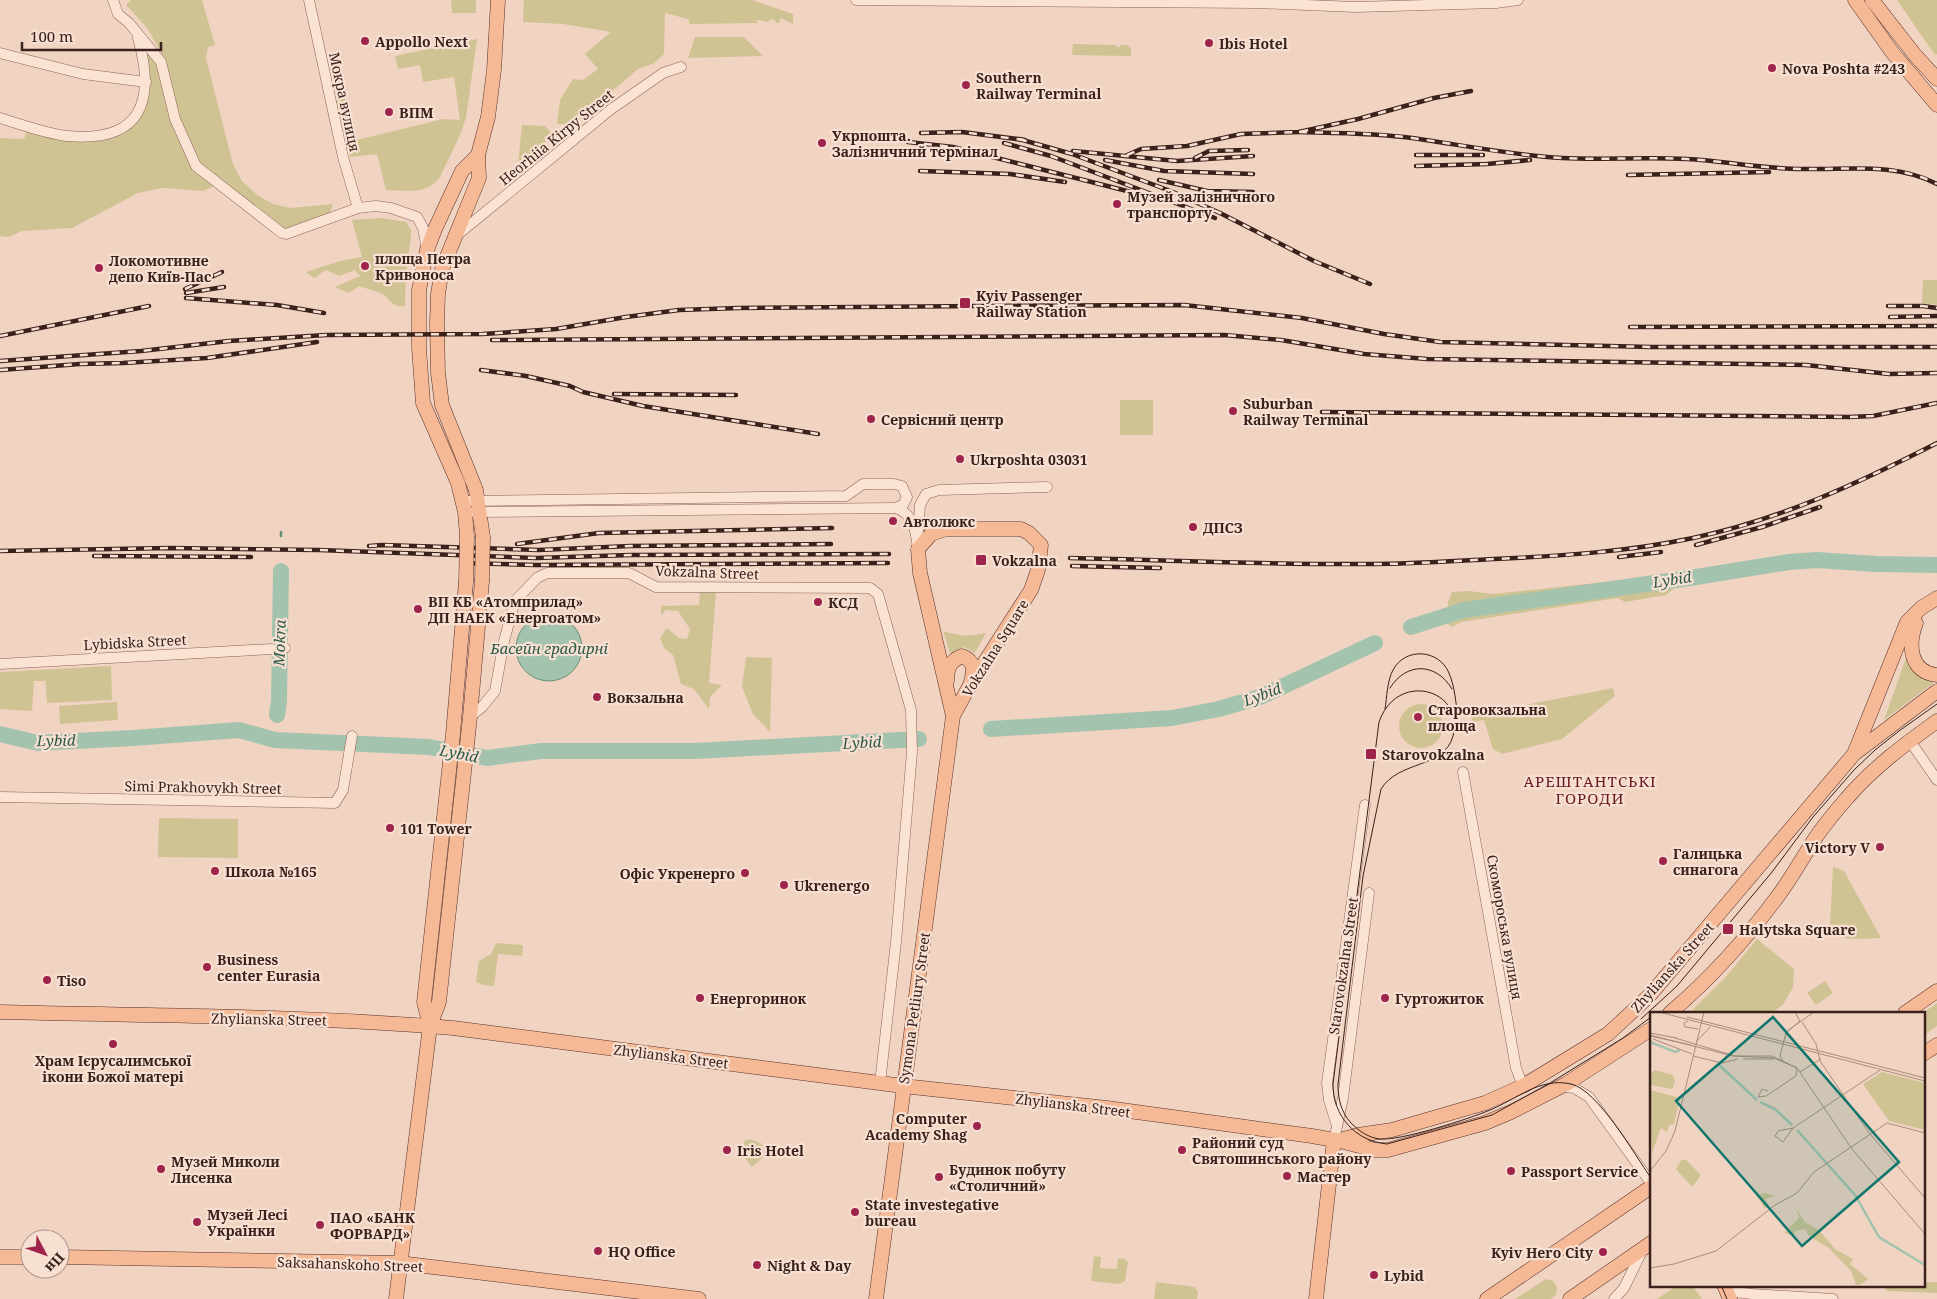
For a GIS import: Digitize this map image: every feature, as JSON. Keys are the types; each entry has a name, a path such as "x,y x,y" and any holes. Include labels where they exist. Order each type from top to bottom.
{"main road":[{"path":"396,1299 430,1026 439,1002 468,737 482,581 483,537 479,506 465,460 442,405 438,373 437,323 440,280 448,254 479,178 478,155 489,108 494,70 498,0"},
{"path":"1854,0 1892,52 1937,105"},
{"path":"1872,0 1937,79"},
{"path":"430,1026 424,1002 453,734 466,582 467,536 464,506 451,464 423,402 419,321 421,279 427,250 462,171 478,155"},
{"name":"Vokzalna Square","path":"946,529 1021,529 1029,533 1041,545 1038,570 1031,590 970,685 953,716 920,573 918,542 931,534 946,529"},
{"path":"1854,754 1907,622 1921,608 1937,598"},
{"path":"1937,607 1917,622 1911,637 1911,652 1916,662 1931,674 1937,675"},
{"path":"946,686 947,671 951,662 962,656 968,658 974,670 970,685"},
{"name":"Zhylianska Street","path":"1337,1140 1392,1130 1485,1103 1523,1086 1608,1034 1637,1008 1854,754 1937,691"},
{"name":"Symona Petliury Street","path":"876,1299 953,716"},
{"path":"1671,1012 1692,994 1730,954 1778,896 1811,844 1847,798 1869,774 1910,740 1937,721"},
{"path":"1907,1012 1937,991"},
{"name":"Zhylianska Street","path":"0,1012 310,1019 430,1026 903,1086 1116,1109 1337,1140 1376,1150 1404,1146 1485,1123 1511,1112 1561,1086 1621,1050 1650,1030"},
{"path":"1924,1053 1937,1044"},
{"name":"Starovokzalna Street","path":"1317,1299 1337,1140"},
{"path":"1487,1299 1650,1188"},
{"path":"1570,1299 1647,1246"},
{"path":"0,1257 20,1257"},
{"name":"Saksahanskoho Street","path":"70,1258 399,1263 699,1299"}],"street":[{"path":"113,0 118,14 137,32 161,62 175,119 196,166 282,233 286,234 358,208 376,206 392,208 417,217 423,228 427,250"},
{"name":"Мокра вулиця","path":"309,0 342,157 358,208"},
{"path":"856,0 1173,2 1356,7 1496,3 1518,0"},
{"path":"1331,0 1356,7"},
{"path":"0,118 66,136 108,135 128,125 142,108 146,82 142,50 137,32"},
{"path":"0,53 83,74 146,82"},
{"name":"Heorhiia Kirpy Street","path":"455,237 610,110 663,74 681,67"},
{"path":"479,506 846,496 863,484 899,484 905,489 907,497 903,505 895,508"},
{"name":"Vokzalna Square","path":"918,542 920,505 926,494 939,490 1047,487"},
{"path":"854,492 856,504 864,508"},
{"path":"464,506 895,508 902,510 908,515 918,542"},
{"name":"Vokzalna Street","path":"470,717 495,692 504,641 514,601 537,578 547,573 629,573 656,587 870,588 878,594 911,710 912,752"},
{"name":"Lybidska Street","path":"0,664 272,648"},
{"name":"Simi Prakhovykh Street","path":"0,797 335,803 343,790 352,736"},
{"path":"1910,740 1937,780"},
{"name":"Symona Petliury Street","path":"880,1083 898,922 912,752"},
{"name":"Скомороська вулиця","path":"1463,772 1516,1068 1523,1086"},
{"name":"Starovokzalna Street","path":"1338,1126 1329,1100 1327,1083 1365,805"},
{"name":"Starovokzalna Street","path":"1337,1140 1369,893"},
{"path":"1561,1086 1568,1086 1581,1091 1589,1097 1650,1182"},
{"path":"1614,1299 1624,1288 1647,1246"},
{"path":"1727,1292 1833,1299"}],"shaded area":[{"path":"131,0 202,0 215,45 208,47 206,58 233,164 242,181 257,195 273,204 290,208 333,204 329,215 284,229 199,164 179,121 166,62 148,29 126,5"},
{"path":"451,0 476,0 476,13 452,13"},
{"path":"524,0 752,0 793,14 793,24 781,18 779,23 771,19 768,22 757,20 757,23 690,24 688,19 665,13 664,54 653,64 638,69 574,124 557,124 560,100 573,79 583,80 598,69 585,54 611,32 563,24 523,22"},
{"path":"1897,0 1937,0 1937,54 1935,55"},
{"path":"137,32 161,62 175,119 196,165 219,184 203,191 163,188 138,193 72,228 22,231 9,237 0,236 0,138 24,139 29,126 66,136 108,135 142,108"},
{"path":"695,37 744,37 763,56 688,58"},
{"path":"477,39 466,118 440,177 428,187 415,191 386,190 377,154 350,157 335,101 345,98 357,140 443,119 460,120 454,77 423,82 420,65 398,69 395,56"},
{"path":"1073,44 1116,45 1118,48 1121,45 1128,45 1131,49 1131,56 1072,55"},
{"path":"522,125 545,126 553,135 518,165"},
{"name":"площа Петра Кривоноса","path":"381,218 406,222 411,230 406,274 405,306 396,305 384,295 359,286 349,293 335,287 360,276 355,270 339,276 326,270 314,278 306,272 340,261 362,257 352,220"},
{"path":"1923,280 1937,280 1937,305 1922,303"},
{"path":"1120,400 1153,400 1153,435 1120,435"},
{"path":"288,570 287,627 283,646 272,647 274,581 278,584 281,581 281,571"},
{"path":"1679,577 1680,584 1666,595 1625,602 1618,598 1461,622 1452,627 1448,624 1448,602 1452,592 1469,591 1493,594 1624,580 1636,582"},
{"path":"700,591 716,592 709,683 722,685 710,697 709,709 694,689 681,684 673,655 664,648 660,638 667,628 679,638 687,639 690,629 678,611 666,610 661,615 661,606 699,605"},
{"path":"943,631 964,635 986,633 975,653 964,647 950,653"},
{"path":"1907,655 1936,681 1884,720"},
{"path":"746,657 772,658 770,732 753,714 742,687"},
{"path":"111,666 112,700 47,703 45,675 45,681 34,681 32,711 0,709 0,672"},
{"path":"1613,688 1615,696 1562,739 1502,754 1493,749 1484,720 1473,722 1469,713 1473,708 1480,709 1484,713"},
{"path":"117,702 118,720 60,724 59,706"},
{"path":"1425,704 1437,710 1442,717 1442,735 1437,742 1430,747 1417,748 1409,745 1402,738 1399,722 1402,714 1409,707"},
{"path":"159,818 238,819 238,858 158,857"},
{"path":"1833,867 1844,871 1881,938 1845,938 1834,933 1830,925"},
{"path":"1757,939 1794,969 1793,987 1783,1005 1772,1012 1690,1012 1725,978"},
{"path":"496,943 523,945 522,956 498,954 494,986 483,985 476,982 479,961 491,954"},
{"path":"1825,981 1833,993 1816,1005 1807,993"},
{"path":"1937,1003 1937,1026 1924,1035 1924,1012"},
{"path":"750,1139 762,1144 764,1156 752,1167 742,1154 744,1141"},
{"path":"1094,1256 1101,1257 1100,1268 1117,1269 1118,1258 1125,1259 1128,1262 1125,1281 1119,1284 1091,1281"},
{"path":"1546,1279 1553,1281 1557,1288 1555,1295 1551,1299 1515,1299"},
{"path":"1156,1282 1195,1287 1198,1292 1197,1299 1154,1299"},
{"path":"1924,1282 1937,1282 1937,1293 1886,1291 1886,1286 1924,1286"},
{"path":"1676,1286 1693,1286 1702,1299 1657,1299"}],"water":[{"name":"Басейн градирні","path":"549,615 562,618 572,625 579,635 582,648 579,661 572,671 562,678 549,681 536,678 526,671 519,661 516,648 519,635 526,625 536,618"}],"waterway":[{"name":"Lybid","path":"1411,627 1464,610 1789,562 1817,560 1876,564 1937,565"},
{"name":"Mokra","path":"277,715 279,701 281,571"},
{"name":"Lybid","path":"991,729 1172,718 1219,709 1260,697 1375,643"},
{"name":"Lybid","path":"0,734 38,743 239,730 275,740 429,747 487,758 541,751 695,751 919,739"}],"tram line":[{"path":"1385,709 1388,684 1391,674 1398,663 1405,657 1422,654 1430,655 1438,659 1449,673 1454,690 1458,719"},
{"path":"1390,688 1404,673 1421,669 1430,670 1438,674 1452,689"},
{"path":"1413,691 1427,692 1440,697 1449,707 1454,720 1453,736 1448,747 1440,754 1431,760 1399,773 1381,789 1363,876 1338,1084 1342,1110 1351,1123 1364,1134 1380,1139 1390,1139 1435,1129 1467,1119 1490,1110 1529,1090 1548,1084 1492,1115 1387,1144 1375,1142 1356,1132 1348,1125 1337,1106 1333,1084 1379,722 1388,706 1400,696 1413,691"},
{"path":"1641,1019 1677,986 1772,872 1813,817 1854,770 1875,750 1937,704"},
{"path":"1548,1084 1623,1038 1650,1018"},
{"path":"1548,1084 1571,1084 1592,1098 1615,1124 1650,1176"},
{"path":"1721,1286 1727,1299"}],"railway":[{"path":"1127,155 1141,149 1187,146 1241,134 1299,132 1358,119 1434,98 1471,91"},
{"path":"921,133 962,132 1025,140"},
{"path":"1299,132 1398,136 1543,157 1687,159 1788,169 1854,168 1888,170 1921,177 1937,184"},
{"path":"1019,139 1072,154 1173,192 1220,213 1314,261 1370,284"},
{"path":"908,142 953,147 1131,192"},
{"path":"1004,143 1051,156 1215,218"},
{"path":"1195,158 1209,151 1248,150"},
{"path":"1073,151 1177,161 1253,156"},
{"path":"1416,155 1483,155"},
{"path":"1105,160 1164,171 1253,174"},
{"path":"1416,166 1487,164 1530,160"},
{"path":"920,171 1010,174 1065,182"},
{"path":"1628,175 1769,172"},
{"path":"1159,180 1207,191 1253,192"},
{"path":"1205,197 1253,200"},
{"path":"185,289 222,272"},
{"path":"186,293 224,287"},
{"path":"186,298 277,305 324,313"},
{"path":"0,361 141,351 229,341 326,335 483,334 556,329 679,310 981,306 1184,305 1302,318 1384,334 1440,342 1651,347 1937,347"},
{"path":"0,336 149,306"},
{"path":"1888,306 1937,308"},
{"path":"1890,317 1937,316"},
{"path":"1630,327 1937,326"},
{"path":"492,340 1224,335 1281,340 1364,354 1427,359 1806,365 1889,374 1937,373"},
{"path":"0,370 207,358 317,342"},
{"path":"481,370 526,376 643,406 818,434"},
{"path":"614,394 736,395"},
{"path":"1322,412 1849,417 1873,416 1937,403"},
{"path":"1070,558 1388,564 1594,553 1643,547 1693,538 1787,511 1848,486 1937,443"},
{"path":"1696,545 1762,527 1820,507"},
{"path":"517,544 599,533 832,528"},
{"path":"369,546 539,550 630,546 831,544"},
{"path":"0,551 170,548 319,550 536,558 631,555 889,554"},
{"path":"1619,557 1661,552"},
{"path":"94,556 251,557"},
{"path":"461,563 536,565 888,563"},
{"path":"1072,566 1160,568"}],"place":[{"name":"Appollo Next","path":"365,41"},
{"name":"Ibis Hotel","path":"1209,43"},
{"name":"Nova Poshta #243","path":"1772,68"},
{"name":"Southern Railway Terminal","path":"966,85"},
{"name":"ВПМ","path":"389,112"},
{"name":"Укрпошта. Залізничний термінал","path":"822,143"},
{"name":"Музей залізничного транспорту","path":"1117,204"},
{"name":"площа Петра Кривоноса","path":"365,266"},
{"name":"Локомотивне депо Київ-Пас","path":"99,268"},
{"name":"Kyiv Passenger Railway Station","path":"965,303"},
{"name":"Suburban Railway Terminal","path":"1233,411"},
{"name":"Сервісний центр","path":"871,419"},
{"name":"Ukrposhta 03031","path":"960,459"},
{"name":"Автолюкс","path":"893,521"},
{"name":"ДПСЗ","path":"1193,527"},
{"name":"Vokzalna","path":"981,560"},
{"name":"КСД","path":"818,602"},
{"name":"ВП КБ «Атомприлад» ДП НАЕК «Енергоатом»","path":"418,609"},
{"name":"Вокзальна","path":"597,697"},
{"name":"Старовокзальна площа","path":"1418,717"},
{"name":"Starovokzalna","path":"1371,754"},
{"name":"101 Tower","path":"390,828"},
{"name":"Victory V","path":"1880,847"},
{"name":"Галицька синагога","path":"1663,861"},
{"name":"Школа №165","path":"215,871"},
{"name":"Офіс Укренерго","path":"745,873"},
{"name":"Ukrenergo","path":"784,885"},
{"name":"Halytska Square","path":"1728,929"},
{"name":"Business center Eurasia","path":"207,967"},
{"name":"Tiso","path":"47,980"},
{"name":"Енергоринок","path":"700,998"},
{"name":"Гуртожиток","path":"1385,998"},
{"name":"Храм Ієрусалимської ікони Божої матері","path":"113,1044"},
{"name":"Computer Academy Shag","path":"977,1126"},
{"name":"Iris Hotel","path":"727,1150"},
{"name":"Районий суд Святошинського району","path":"1182,1150"},
{"name":"Музей Миколи Лисенка","path":"161,1169"},
{"name":"Passport Service","path":"1511,1171"},
{"name":"Мастер","path":"1287,1176"},
{"name":"Будинок побуту «Столичний»","path":"939,1177"},
{"name":"State investegative bureau","path":"855,1212"},
{"name":"Музей Лесі Українки","path":"197,1222"},
{"name":"ПАО «БАНК ФОРВАРД»","path":"320,1225"},
{"name":"HQ Office","path":"598,1251"},
{"name":"Kyiv Hero City","path":"1603,1252"},
{"name":"Night & Day","path":"757,1265"},
{"name":"Lybid","path":"1374,1275"}],"district":[{"name":"АРЕШТАНТСЬКІ ГОРОДИ","path":"1590,790"}]}
